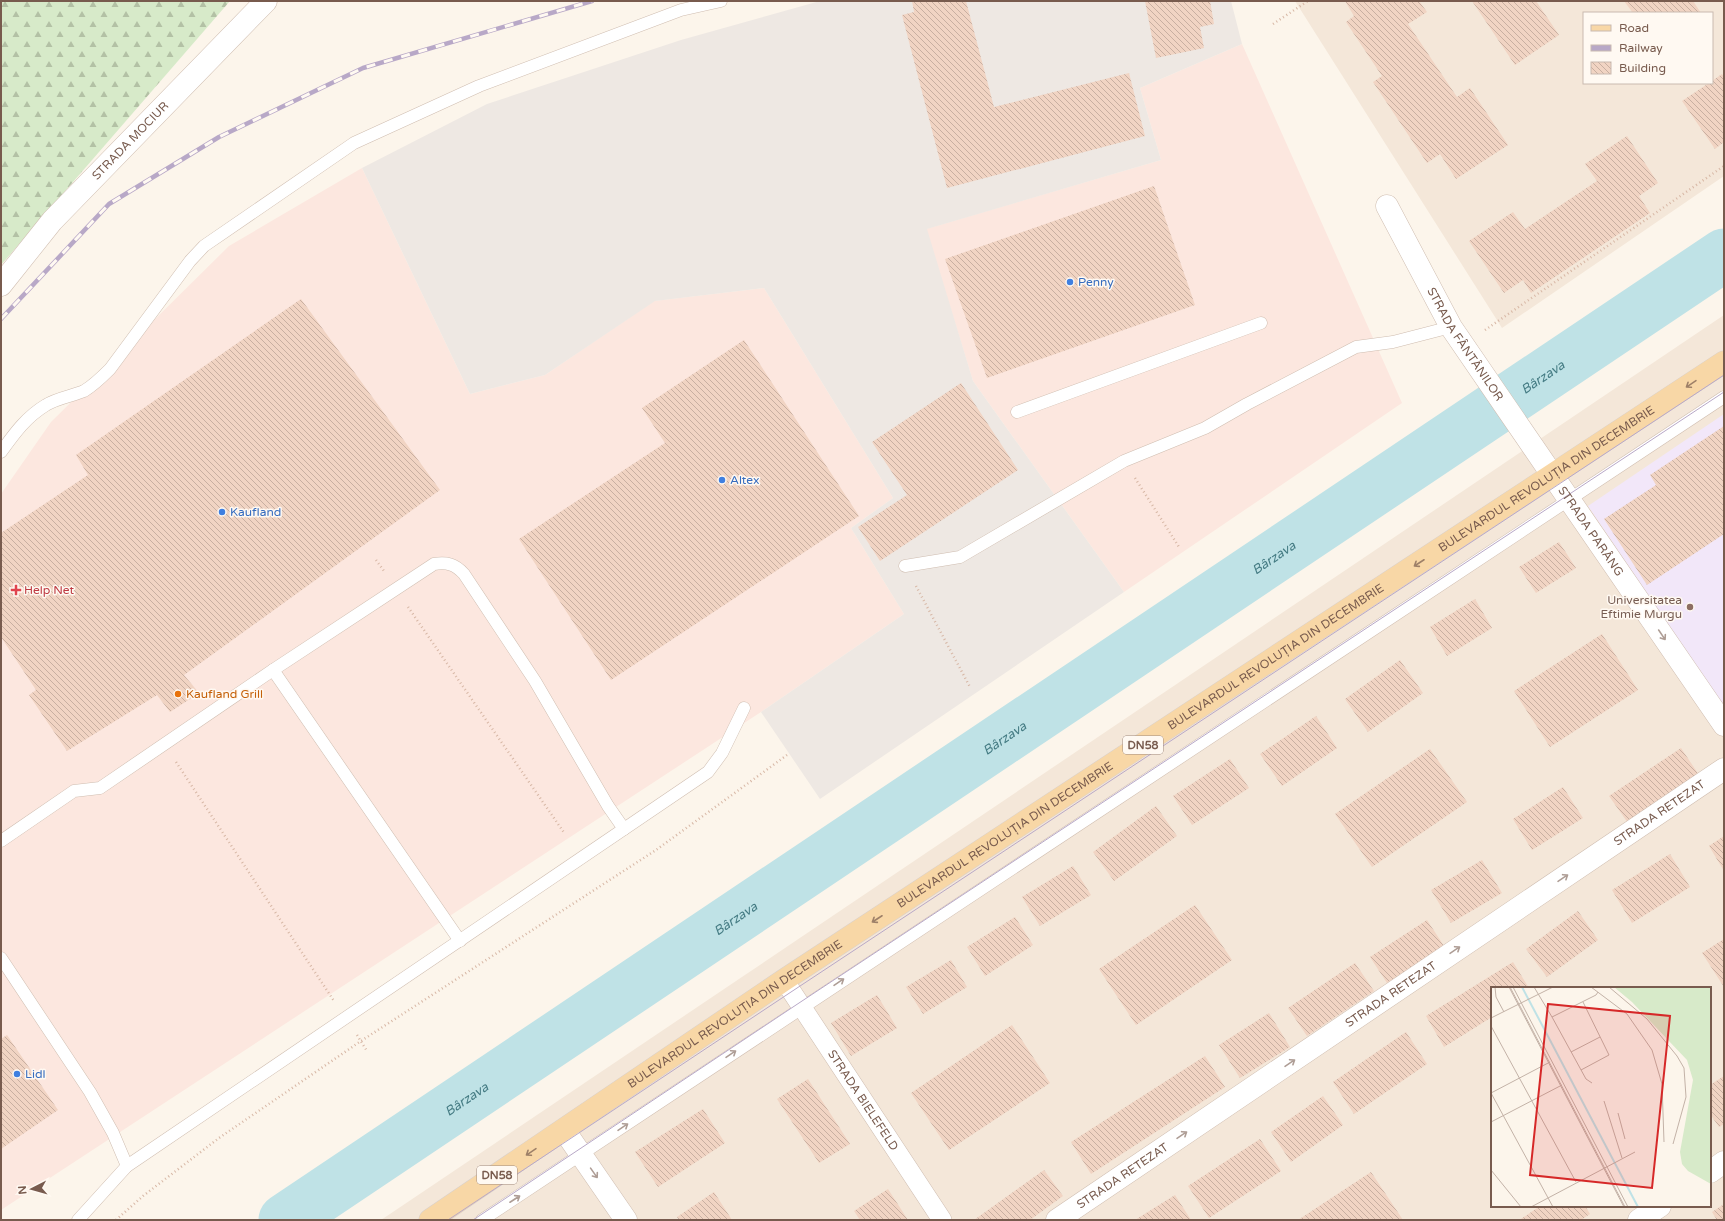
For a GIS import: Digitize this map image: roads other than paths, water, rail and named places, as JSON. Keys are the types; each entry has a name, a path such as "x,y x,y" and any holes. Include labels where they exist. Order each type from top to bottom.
{"main road":[{"name":"BULEVARDUL REVOLUȚIA DIN DECEMBRIE","path":"430,1220 784,980 1553,476 1724,362"}],"street":[{"name":"STRADA MOCIUR","path":"1,286 52,221 266,1"},
{"name":"STRADA FÂNTÂNILOR","path":"1387,206 1451,327 1553,476"},
{"name":"STRADA PARÂNG","path":"1553,476 1724,725"},
{"name":"STRADA RETEZAT","path":"1057,1220 1724,769"},
{"name":"STRADA BIELEFELD","path":"784,980 942,1220"},
{"path":"564,1130 626,1220"},
{"path":"1711,1171 1724,1162"},
{"path":"1640,1220 1659,1207"}],"lane":[{"path":"1,452 16,431 36,412 48,404 84,390 98,381 110,369 190,261 204,246 354,143 487,83 681,10 721,1"},
{"path":"1017,412 1261,323"},
{"path":"905,566 960,558 1124,460 1205,428 1247,404 1356,347 1393,342 1451,327"},
{"path":"482,1220 1724,397"},
{"path":"1,841 74,791 100,788 273,670 434,564 450,563 461,571 535,680 624,829"},
{"path":"273,670 460,941"},
{"path":"78,1220 127,1166 708,772 722,753 744,708"},
{"path":"1,958 90,1092 113,1133 127,1166"}],"waterway":[{"name":"Bârzava","path":"285,1220 1724,255"}],"tram line":[{"path":"448,1220 1724,375"},
{"path":"473,1220 1724,392"}],"railway":[{"path":"1,319 109,204 219,137 363,68 592,1"}],"place":[{"name":"Penny","path":"1070,282"},
{"name":"Altex","path":"722,480"},
{"name":"Kaufland","path":"222,512"},
{"name":"Help Net","path":"16,590"},
{"name":"Universitatea Eftimie Murgu","path":"1690,607"},
{"name":"Kaufland Grill","path":"178,694"},
{"name":"Lidl","path":"17,1074"}]}
